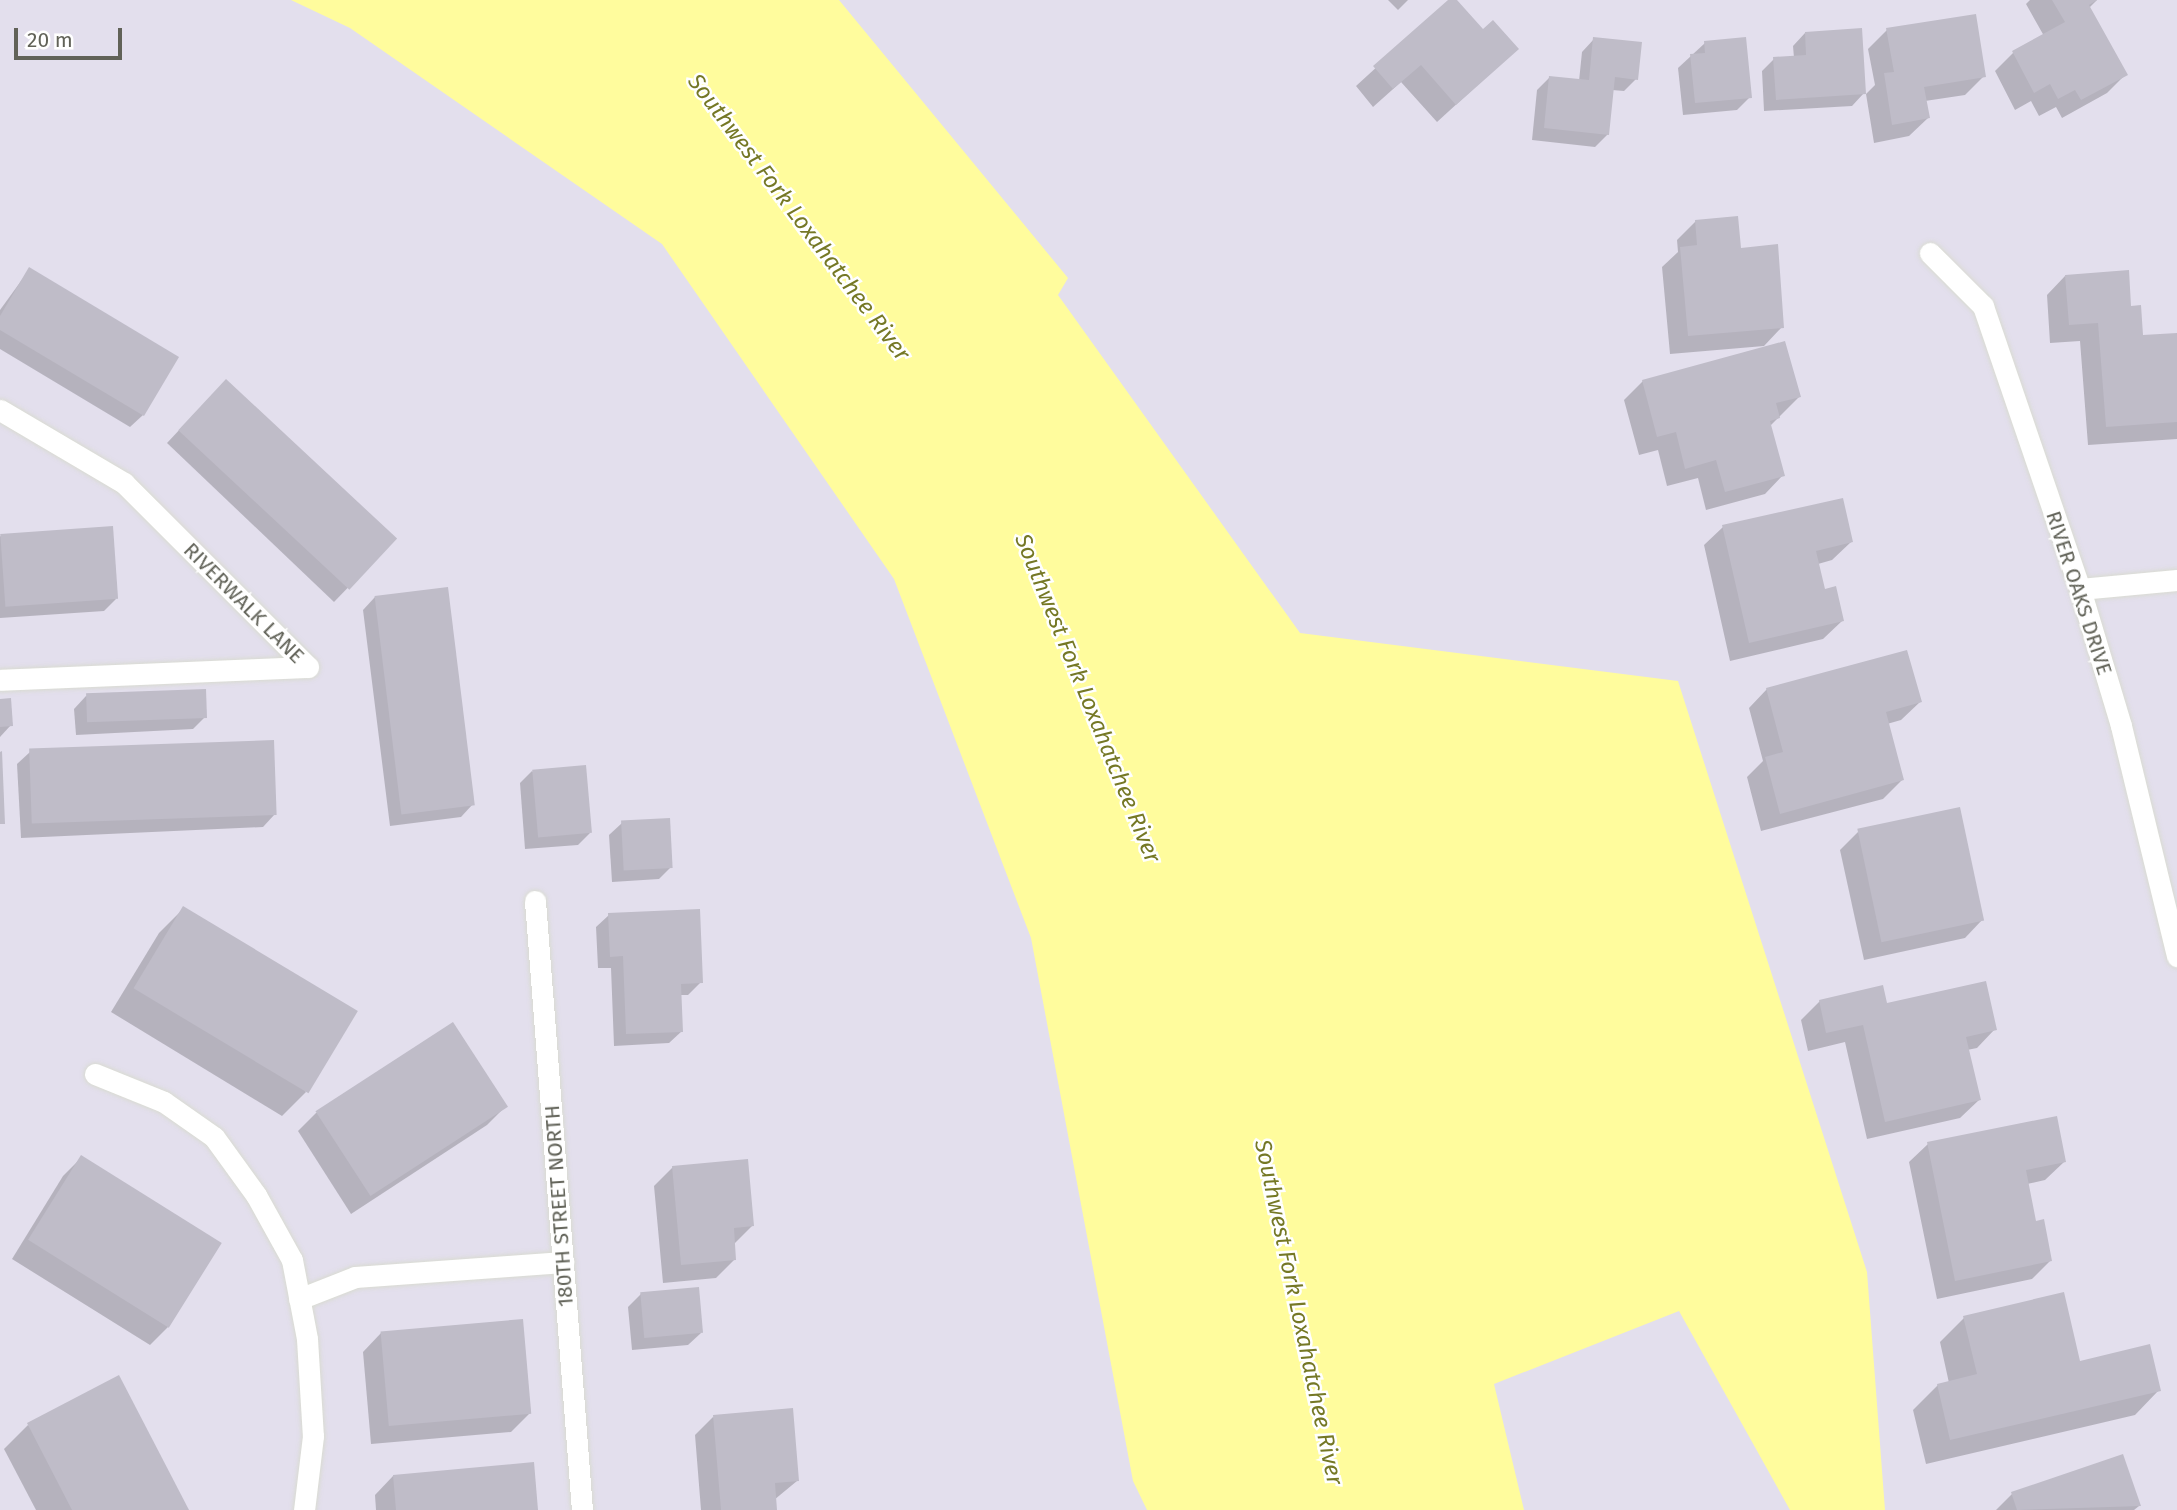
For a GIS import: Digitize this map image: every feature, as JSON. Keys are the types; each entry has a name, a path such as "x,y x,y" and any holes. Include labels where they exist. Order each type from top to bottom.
{"street":[{"name":"RIVER OAKS DRIVE","path":"1930,253 1983,306 2080,589 2121,726 2177,956"},
{"name":"RIVERWALK LANE","path":"0,411 124,483 308,667 0,680"},
{"path":"2080,589 2177,580"},
{"name":"180TH STREET NORTH","path":"536,901 582,1510"},
{"path":"95,1074 164,1102 215,1137 256,1195 292,1260 307,1339 313,1436 304,1510"},
{"path":"299,1299 355,1277 563,1262"}],"water":[{"name":"Southwest Fork Loxahatchee River","path":"291,0 839,0 1068,278 1058,295 1300,633 1678,681 1867,1272 1885,1510 1790,1510 1679,1311 1494,1384 1524,1510 1147,1510 1133,1481 1031,938 894,579 662,244 350,28"}],"building":[{"path":"1448,0 1457,0 1483,29 1493,20 1519,49 1456,105 1421,65 1393,89 1373,66"},
{"path":"2052,0 2097,0 2089,5 2128,75 2081,100 2075,90 2058,99 2050,84 2034,93 2012,51 2065,22"},
{"path":"1976,14 1986,77 1924,87 1930,118 1892,125 1884,73 1894,72 1886,28"},
{"path":"1862,28 1866,94 1776,100 1773,57 1806,55 1805,32"},
{"path":"1593,37 1642,42 1638,80 1615,77 1609,135 1544,128 1549,76 1589,80"},
{"path":"1746,37 1752,98 1695,103 1690,54 1705,53 1704,41"},
{"path":"1738,216 1741,248 1778,244 1784,328 1688,336 1680,247 1697,245 1695,220"},
{"path":"29,267 179,357 144,416 0,330 0,316"},
{"path":"2129,270 2131,306 2141,305 2143,335 2177,333 2177,422 2106,427 2098,323 2069,325 2065,275"},
{"path":"1785,341 1801,397 1776,403 1780,418 1770,421 1785,476 1725,492 1716,460 1685,469 1676,432 1657,437 1642,380"},
{"path":"226,379 397,539 349,590 178,430"},
{"path":"1843,498 1853,542 1816,551 1825,589 1836,586 1844,621 1749,643 1722,525"},
{"path":"113,526 118,599 5,607 0,534"},
{"path":"448,587 475,805 401,814 375,596"},
{"path":"1907,650 1922,702 1886,712 1904,780 1780,814 1765,757 1783,752 1766,688"},
{"path":"206,689 207,718 87,722 86,693"},
{"path":"11,698 13,726 0,727 0,699"},
{"path":"274,740 277,815 32,824 29,749"},
{"path":"2,751 5,824 0,824"},
{"path":"586,765 592,833 538,837 532,770"},
{"path":"1960,807 1984,920 1881,942 1857,829"},
{"path":"670,818 673,868 624,870 621,821"},
{"path":"183,906 358,1011 308,1093 134,988"},
{"path":"700,909 703,983 681,984 683,1032 626,1034 623,956 610,957 608,913"},
{"path":"1986,981 1997,1030 1966,1037 1981,1100 1885,1122 1863,1025 1826,1033 1819,1000 1883,985 1887,1003"},
{"path":"453,1022 508,1107 370,1196 315,1111"},
{"path":"2057,1116 2066,1162 2026,1170 2036,1221 2044,1219 2052,1261 1955,1281 1927,1142"},
{"path":"81,1155 222,1243 169,1328 28,1240"},
{"path":"748,1159 754,1226 734,1228 736,1260 681,1265 672,1166"},
{"path":"699,1287 703,1333 644,1338 640,1292"},
{"path":"2064,1292 2080,1361 2150,1344 2161,1391 1950,1440 1937,1384 1977,1374 1963,1316"},
{"path":"523,1319 531,1414 389,1426 381,1331"},
{"path":"119,1375 189,1510 72,1510 27,1423"},
{"path":"793,1408 799,1481 775,1483 777,1510 721,1510 713,1415"},
{"path":"2123,1454 2141,1506 2017,1510 2011,1492"},
{"path":"534,1462 538,1510 396,1510 393,1475"}]}
